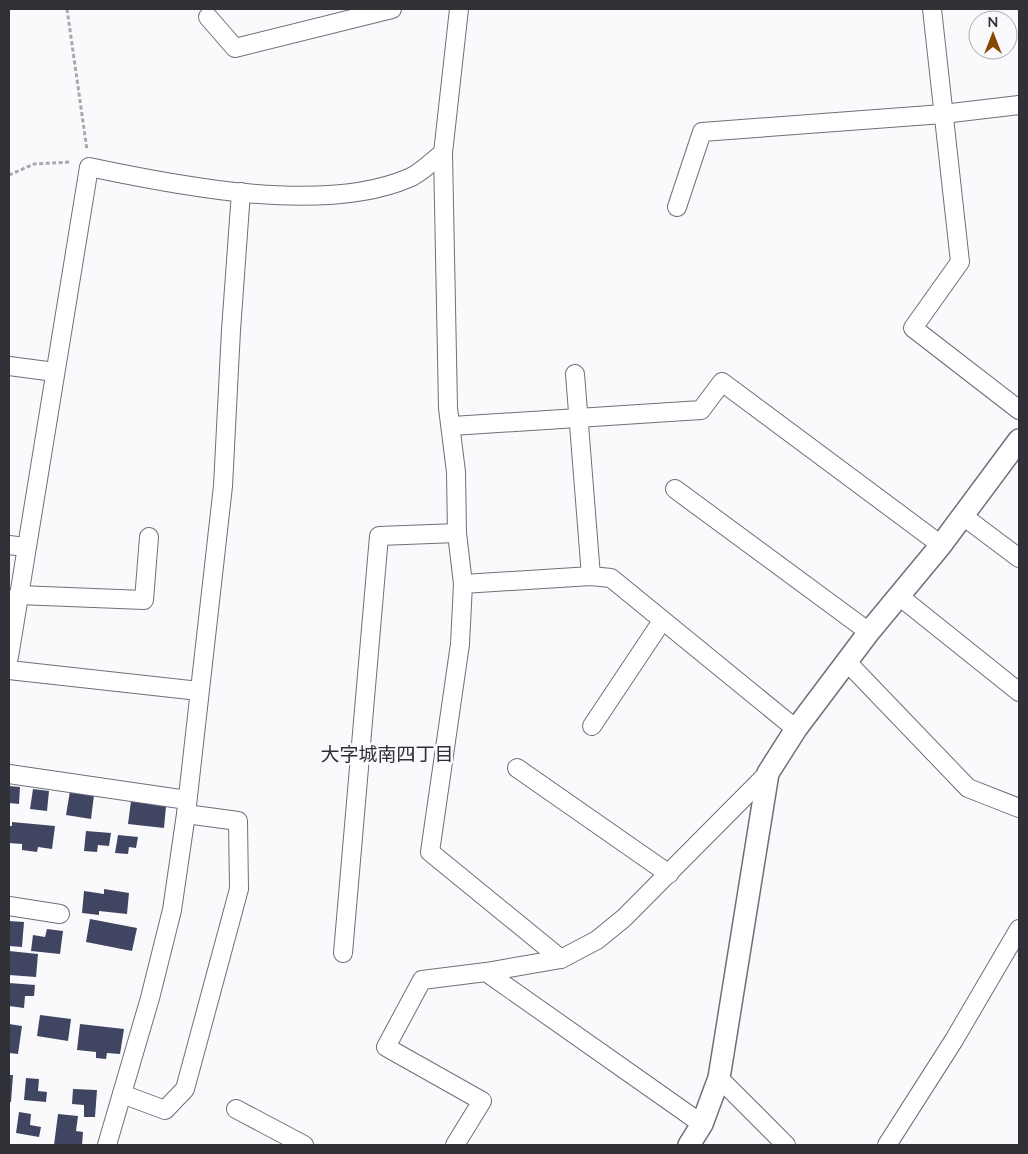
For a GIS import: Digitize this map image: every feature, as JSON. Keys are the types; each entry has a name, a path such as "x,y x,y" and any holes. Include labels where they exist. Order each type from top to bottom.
{"street":[{"path":"208,17 235,48 392,9"},
{"path":"459,9 443,153 448,408 452,426 456,472 457,533 463,584 460,644 430,852 561,959"},
{"path":"932,9 960,262 913,328 1019,410"},
{"path":"677,207 702,132 943,114 1019,105"},
{"path":"9,657 18,595 17,546 55,372 89,167 151,180 241,192 332,195 378,189 411,177 443,153"},
{"path":"107,1145 150,998 172,910 186,807 223,486 231,330 241,192"},
{"path":"9,366 55,372"},
{"path":"575,374 591,576"},
{"path":"452,426 701,410 722,382 941,545"},
{"path":"455,1145 482,1101 386,1047 422,980 486,972 561,959 597,940 670,874 768,773 796,729 869,632 941,545 1019,440"},
{"path":"675,490 869,632"},
{"path":"962,516 1019,558"},
{"path":"343,953 379,536 457,533"},
{"path":"18,595 144,600 149,537"},
{"path":"463,584 591,576 611,578 662,622 796,729"},
{"path":"899,596 1019,692"},
{"path":"592,726 662,622"},
{"path":"847,662 968,788 1019,808"},
{"path":"9,670 199,691"},
{"path":"517,768 670,874"},
{"path":"689,1145 702,1124 719,1078 768,773"},
{"path":"9,774 186,807 238,821 239,889 185,1089 165,1110 122,1094"},
{"path":"9,906 60,914"},
{"path":"886,1145 954,1040 1019,929"},
{"path":"486,972 702,1124"},
{"path":"719,1078 786,1145"},
{"path":"236,1109 304,1145"}],"path":[{"path":"9,175 34,164 69,162 89,167 67,9"}],"building":[{"path":"9,786 20,787 19,804 9,803"},
{"path":"33,789 49,791 47,811 30,809"},
{"path":"70,791 94,795 91,819 66,815"},
{"path":"131,801 166,806 164,828 128,824"},
{"path":"12,822 55,826 52,849 38,847 37,852 22,850 22,844 9,843 9,826 12,826"},
{"path":"86,831 111,833 109,846 98,845 97,852 84,851"},
{"path":"118,835 138,837 136,848 129,847 128,854 115,853"},
{"path":"104,889 129,893 127,914 99,911 99,915 82,913 84,891 104,894"},
{"path":"90,919 137,928 132,951 86,942"},
{"path":"9,921 24,922 22,947 9,946"},
{"path":"47,929 63,931 60,954 31,951 33,935 45,937"},
{"path":"9,951 38,954 36,977 9,975"},
{"path":"9,983 35,985 34,996 25,996 24,1008 9,1006"},
{"path":"40,1015 71,1019 68,1041 37,1036"},
{"path":"9,1024 22,1026 18,1054 9,1053"},
{"path":"80,1024 124,1029 120,1054 107,1053 106,1059 96,1058 96,1052 77,1050"},
{"path":"9,1075 13,1075 11,1102 9,1102"},
{"path":"26,1078 39,1079 38,1091 47,1092 46,1102 24,1100"},
{"path":"73,1089 97,1090 95,1117 84,1117 84,1105 72,1104"},
{"path":"19,1112 31,1114 30,1125 41,1127 39,1137 16,1133"},
{"path":"58,1114 78,1116 76,1131 83,1132 82,1145 54,1145"}],"district":[{"name":"大字城南四丁目","path":"387,754"}]}
